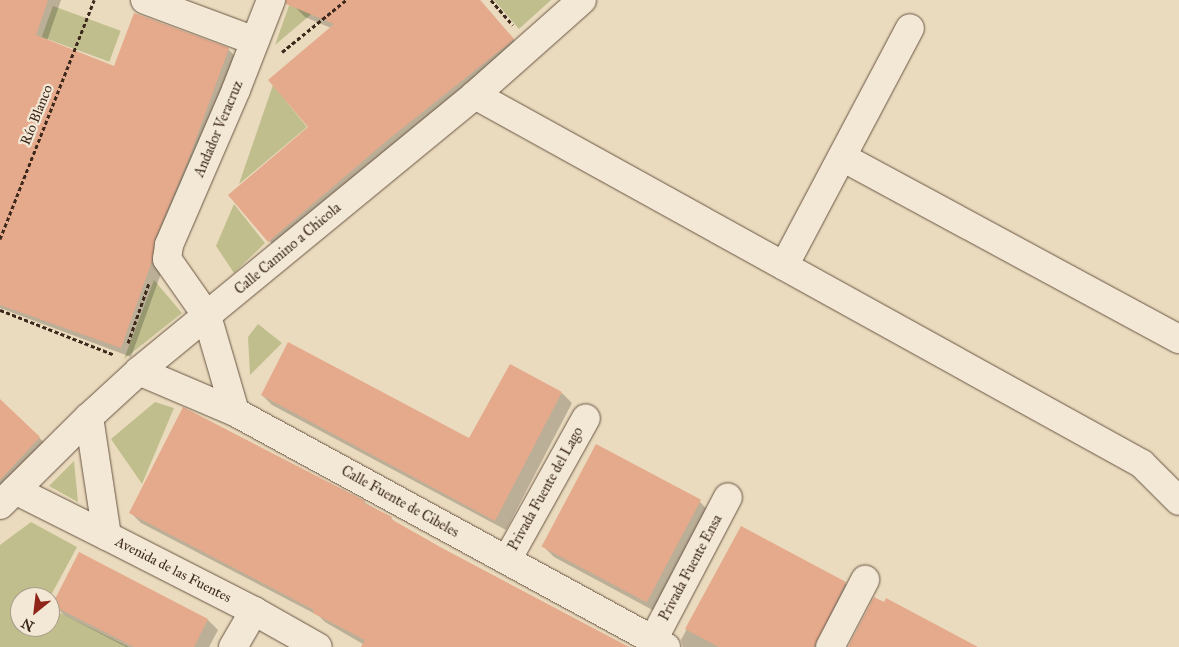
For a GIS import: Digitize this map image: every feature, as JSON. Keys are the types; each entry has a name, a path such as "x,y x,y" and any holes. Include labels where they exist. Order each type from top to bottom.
{"street":[{"path":"145,0 255,41"},
{"name":"Andador Veracruz","path":"167,259 169,245 236,90 271,0"},
{"name":"Calle Camino a Chicola","path":"8,497 89,417 131,369 207,316 328,214 475,95 582,0"},
{"path":"784,266 910,28"},
{"path":"475,95 1142,464 1179,502"},
{"path":"842,157 1179,339"},
{"path":"167,259 207,316 236,412"},
{"name":"Calle Fuente de Cibeles","path":"131,369 236,412 507,560 642,641"},
{"name":"Avenida de las Fuentes","path":"89,417 107,536 254,611 318,647"},
{"name":"Privada Fuente del Lago","path":"507,560 586,418"},
{"path":"8,497 107,536"},
{"name":"Privada Fuente Ensa","path":"642,641 728,497"},
{"path":"830,647 865,580"},
{"path":"233,647 254,611"}],"path":[{"name":"Río Blanco","path":"0,239 94,0"},
{"path":"280,54 346,0"},
{"path":"0,310 131,369 153,272 167,259"}],"shaded area":[{"path":"291,0 328,0 275,45"},
{"path":"494,0 551,0 519,29"},
{"path":"53,6 121,31 109,62 42,37"},
{"path":"273,85 307,127 239,184"},
{"path":"234,204 265,243 234,273 216,246"},
{"path":"154,280 182,313 124,359"},
{"path":"258,324 282,343 250,375 248,337"},
{"path":"155,402 174,408 142,484 111,439"},
{"path":"74,461 78,502 49,486"},
{"path":"31,522 77,547 55,587 10,587 10,637 60,637 60,613 129,647 0,647 0,545"}],"building":[{"path":"0,0 48,0 36,35 114,66 134,13 229,48 189,158 155,239 152,261 121,348 0,305"},
{"path":"286,0 480,0 514,39 390,138 268,242 228,195 308,127 268,80 334,24 286,4"},
{"path":"288,342 469,438 510,364 562,392 495,521 261,395"},
{"path":"0,399 40,437 0,480"},
{"path":"183,407 365,501 364,503 392,517 391,519 442,548 629,647 361,647 365,640 313,613 314,610 129,513"},
{"path":"596,444 701,500 647,602 542,546"},
{"path":"741,526 846,582 814,647 719,647 685,629"},
{"path":"79,552 208,619 194,647 134,647 60,609 60,589"},
{"path":"874,597 884,602 886,598 978,647 848,647"}]}
